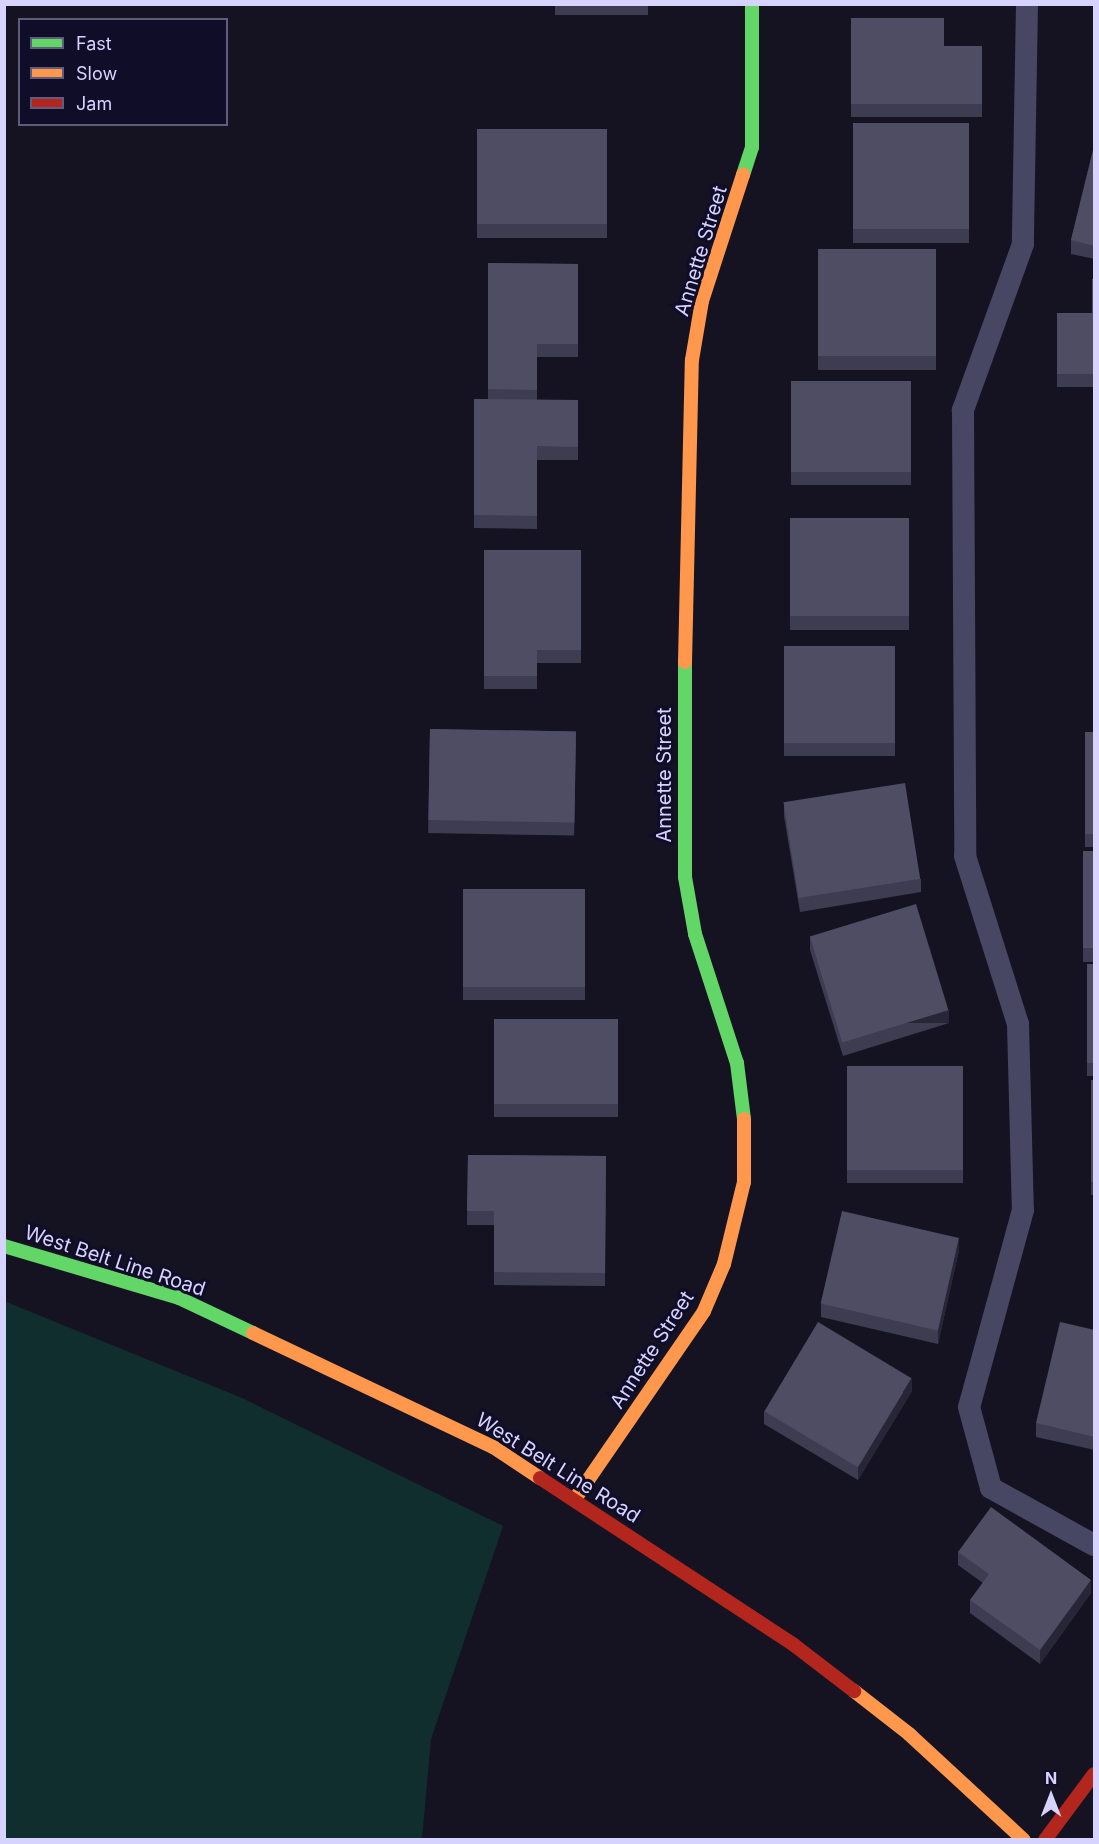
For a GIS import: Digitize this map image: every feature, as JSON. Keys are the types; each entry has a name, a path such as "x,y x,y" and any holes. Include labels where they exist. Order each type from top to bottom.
{"street":[{"name":"Annette Street","path":"575,1499 705,1311 724,1264 744,1182 744,1118 737,1063 694,934 685,877 682,775 692,360 702,301 752,147 752,4"},
{"name":"West Belt Line Road","path":"4,1246 179,1298 493,1447 575,1499 794,1646 909,1734 1024,1839"},
{"path":"1045,1839 1095,1774"}],"lane":[{"path":"1027,4 1023,244 963,410 964,856 1018,1024 1023,1210 969,1407 991,1488 1095,1545"}],"green space":[{"path":"4,1301 242,1398 503,1526 431,1739 422,1839 5,1839"}],"building":[{"path":"851,18 944,18 944,46 982,46 982,104 851,104"},
{"path":"853,123 969,123 969,229 853,229"},
{"path":"477,129 607,129 607,224 477,224"},
{"path":"1095,142 1095,246 1071,240"},
{"path":"818,249 936,249 936,356 818,356"},
{"path":"488,263 578,264 578,344 537,344 537,390 488,389"},
{"path":"1092,279 1095,279 1095,374 1057,374 1057,313 1092,313"},
{"path":"791,381 911,381 911,472 791,472"},
{"path":"474,399 578,400 578,447 537,446 537,516 474,515"},
{"path":"790,518 909,518 909,616 790,616"},
{"path":"484,550 581,550 581,650 537,650 537,676 484,676"},
{"path":"784,646 895,646 895,743 784,743"},
{"path":"430,729 576,732 574,823 428,820"},
{"path":"1085,732 1094,732 1094,834 1085,834"},
{"path":"905,783 920,879 799,898 784,802"},
{"path":"1083,851 1094,851 1094,948 1083,948"},
{"path":"463,889 585,889 585,987 463,987"},
{"path":"916,904 948,1010 842,1043 810,936"},
{"path":"1087,964 1094,964 1094,1063 1087,1063"},
{"path":"494,1019 618,1019 618,1104 494,1104"},
{"path":"847,1066 963,1066 963,1170 847,1170"},
{"path":"1091,1080 1094,1080 1094,1182 1091,1182"},
{"path":"468,1155 606,1156 605,1273 494,1272 494,1211 467,1211"},
{"path":"842,1211 959,1238 938,1331 821,1304"},
{"path":"818,1322 911,1378 858,1467 764,1411"},
{"path":"1060,1322 1095,1330 1095,1437 1036,1423"},
{"path":"991,1507 1091,1580 1040,1650 970,1600 989,1574 958,1552"}],"traffic: fast":[{"path":"743,175 752,147 752,4"},
{"path":"685,662 685,877 695,934 737,1063 744,1119"},
{"path":"4,1246 179,1298 253,1333"}],"traffic: slow":[{"path":"685,662 692,360 702,301 743,175"},
{"path":"575,1499 704,1311 724,1264 744,1182 744,1119"},
{"path":"253,1333 493,1447 540,1478"},
{"path":"854,1691 909,1734 1024,1840"}],"traffic: jam":[{"path":"540,1478 794,1645 854,1691"},
{"path":"1045,1840 1094,1774"}]}
